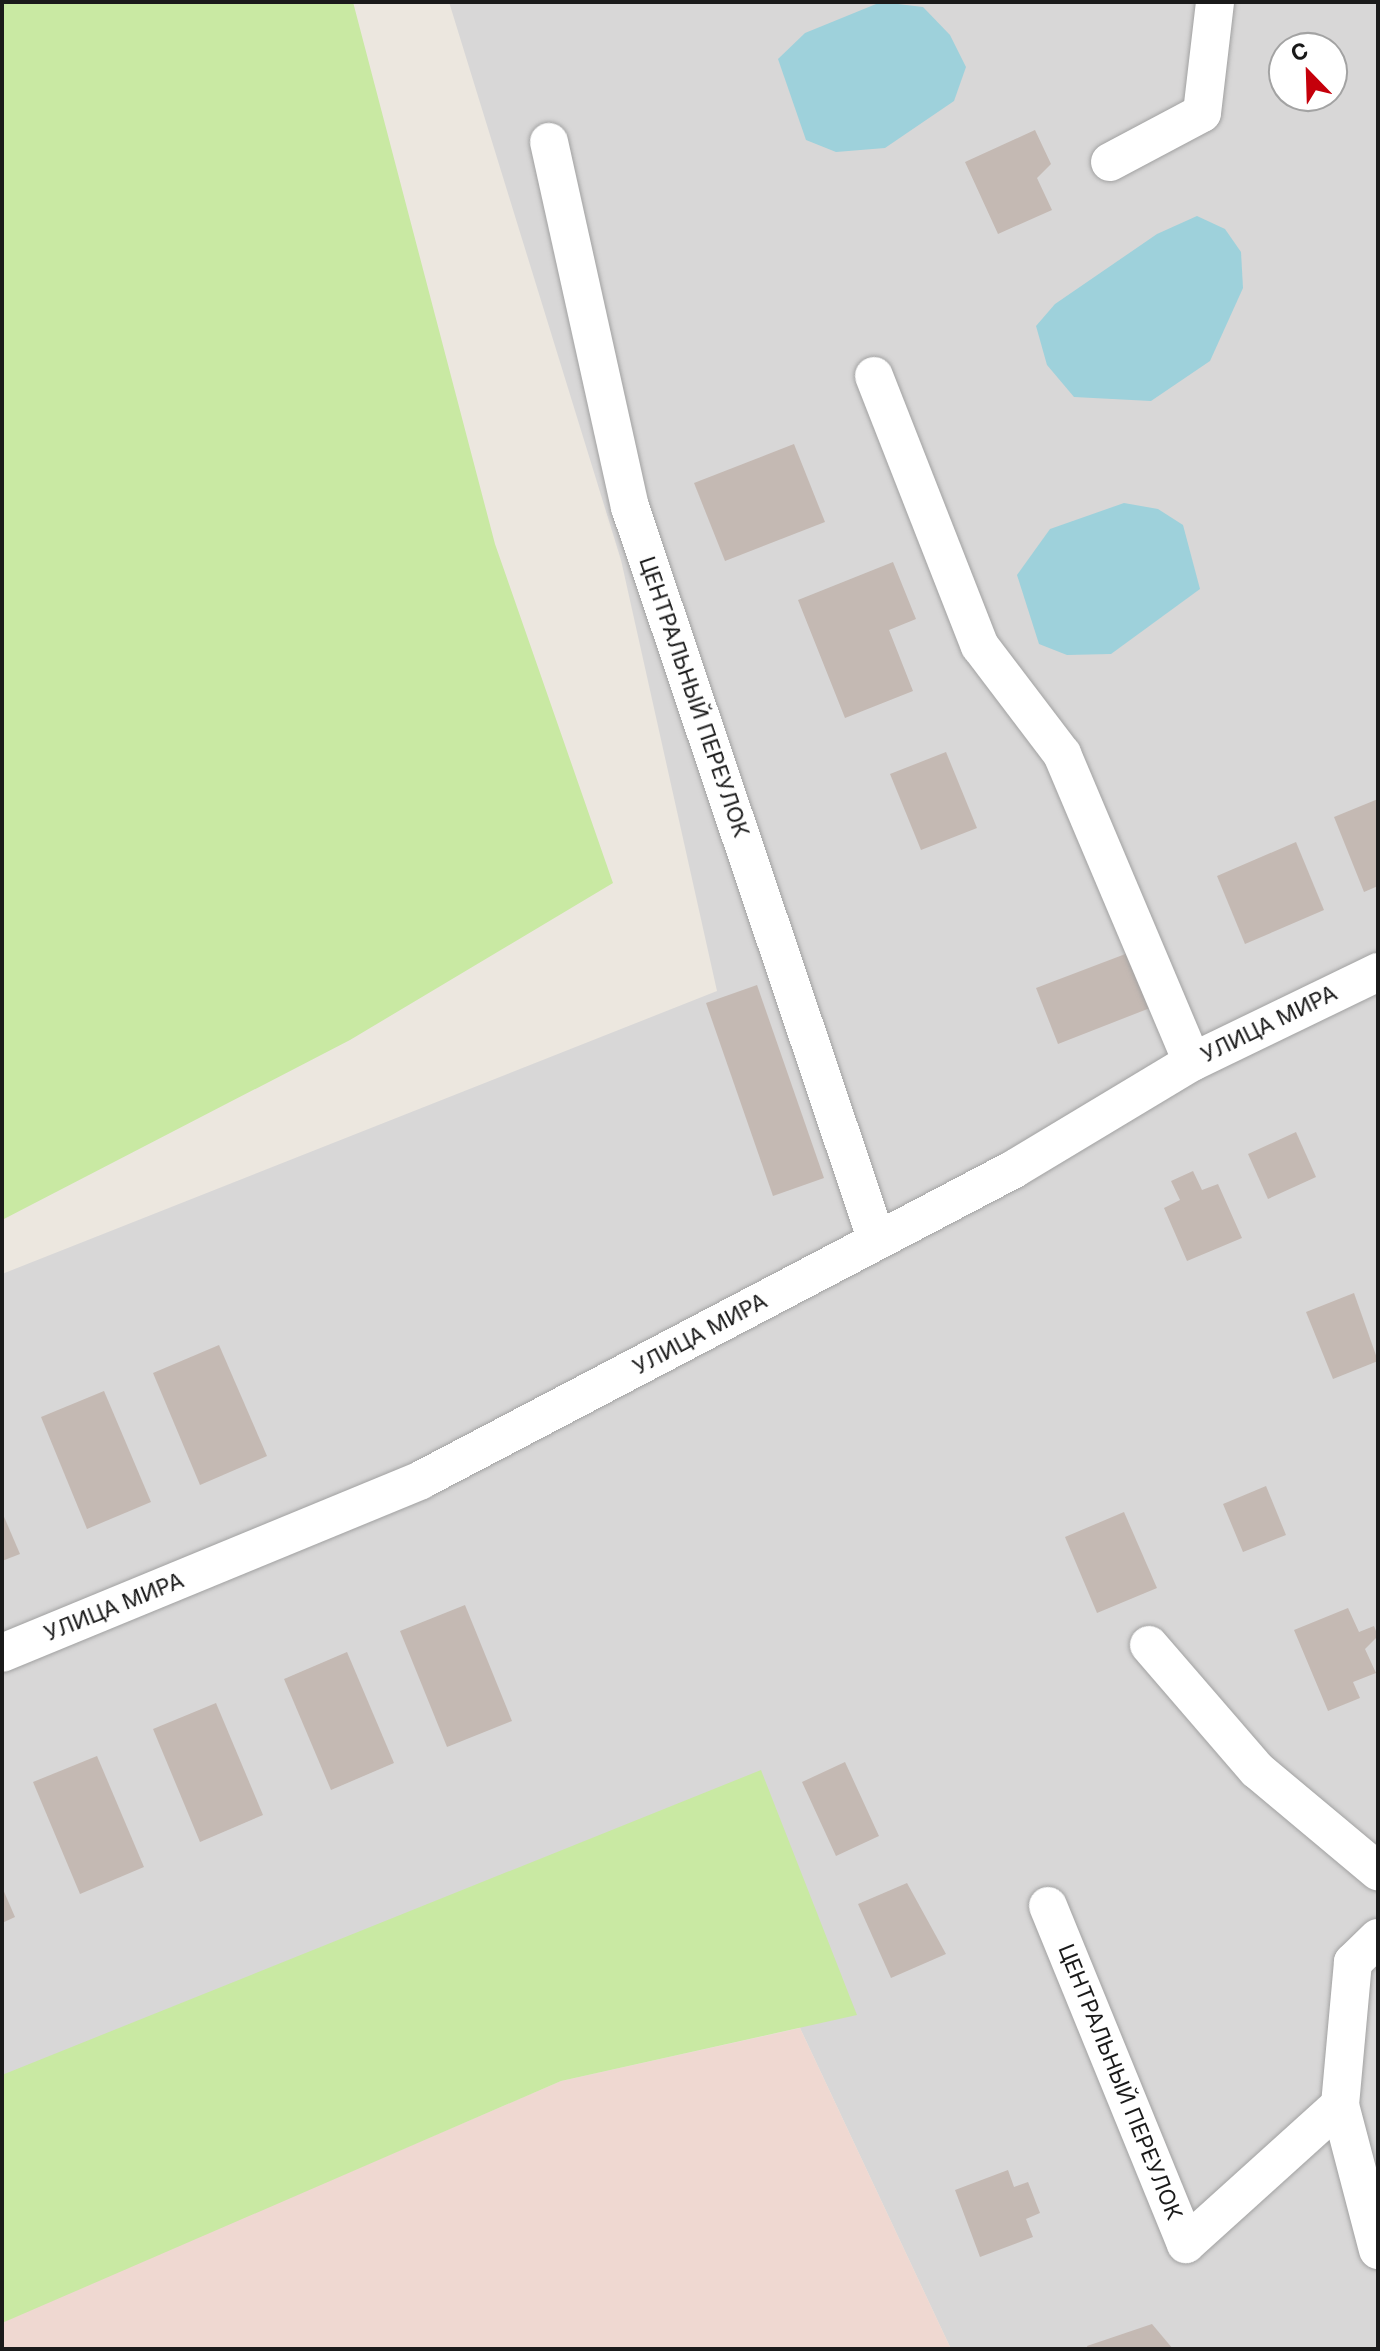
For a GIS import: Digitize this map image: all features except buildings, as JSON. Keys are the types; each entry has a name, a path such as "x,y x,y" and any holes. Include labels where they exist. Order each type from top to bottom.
{"street":[{"path":"1110,162 1202,113 1215,2"},
{"name":"ЦЕНТРАЛЬНЫЙ ПЕРЕУЛОК","path":"549,142 630,507 877,1241"},
{"path":"874,376 980,646 1062,754 1192,1062"},
{"name":"УЛИЦА МИРА","path":"2,1653 421,1480 877,1241 1192,1062 1378,972"},
{"path":"1149,1645 1257,1770 1378,1871"},
{"name":"ЦЕНТРАЛЬНЫЙ ПЕРЕУЛОК","path":"1048,1906 1186,2244 1340,2105"},
{"path":"1378,1938 1353,1962 1340,2105 1378,2250"}],"shaded area":[{"path":"449,2 1378,2 1378,2349 951,2349 800,2028 747,1829 2,2107 2,1274 717,991 621,560"},
{"path":"800,2028 951,2349 2,2349 2,2323 35,2307 561,2081"}],"green space":[{"path":"2,2 353,2 495,544 613,883 350,1040 2,1220"},
{"path":"761,1770 857,2015 561,2081 2,2323 2,2075"}],"water":[{"path":"881,2 923,7 950,35 966,67 954,101 885,148 836,152 806,140 778,59 805,33"},
{"path":"1197,216 1225,229 1241,252 1243,288 1210,361 1151,401 1074,397 1047,365 1036,326 1055,304 1157,234"},
{"path":"1124,503 1158,509 1183,525 1200,589 1111,654 1067,655 1039,644 1017,575 1050,529"}]}
